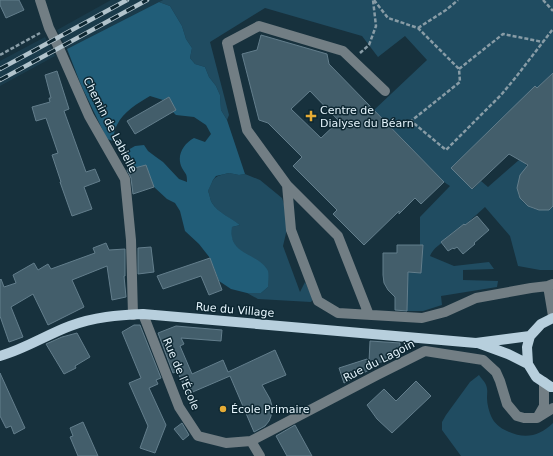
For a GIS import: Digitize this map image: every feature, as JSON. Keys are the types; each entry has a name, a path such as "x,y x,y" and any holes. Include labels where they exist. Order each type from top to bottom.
{"main road":[{"name":"Rue du Village","path":"0,356 71,326 101,317 138,314 476,342 530,336"},
{"path":"548,385 536,376 528,364 527,347 530,336 541,324 553,317"},
{"name":"Rue du Village","path":"476,342 508,354 528,364"}],"street":[{"name":"Chemin de Labielle","path":"40,0 49,28 89,116 126,179 138,314"},
{"path":"369,315 338,236 287,185 247,130 226,43 259,26 343,51 385,91"},
{"path":"287,185 291,230 318,301 338,313 422,318 445,312 476,298 551,285 553,317"},
{"name":"Rue de l'École","path":"138,314 179,407 198,436 226,443 251,441"},
{"name":"Rue du Lagoin","path":"251,441 425,351 483,360 496,372 507,404 517,416 524,418 537,418"},
{"path":"537,418 544,406 548,385"},
{"path":"537,418 553,408"},
{"path":"251,441 260,456"}],"path":[{"path":"373,0 388,18 418,28 459,69 460,82 411,121 446,150 501,95 553,29"},
{"path":"352,60 369,45 376,26 373,0"},
{"path":"418,28 446,10 458,0"},
{"path":"543,0 553,11"},
{"path":"0,55 49,28"},
{"path":"459,69 503,34 543,42"}],"shaded area":[{"path":"111,0 163,0 67,49 57,30"},
{"path":"163,0 553,0 553,73 537,88 535,87 451,168 473,189 481,181 488,187 519,160 524,160 527,167 518,189 520,198 530,207 537,210 546,210 553,206 553,270 540,270 518,266 510,236 485,207 465,225 464,224 447,237 448,238 435,248 430,256 454,266 489,262 494,269 463,270 463,280 498,281 497,287 441,296 442,305 423,311 407,311 408,281 405,272 421,273 423,246 420,245 420,217 450,186 444,182 374,110 427,60 405,36 378,57 362,36 265,8 210,42 229,115 227,120 221,110 220,95 216,86 209,77 205,67 195,64 190,58 192,48 186,39 182,26 170,6 159,2"},
{"path":"159,2 170,6 182,26 186,39 192,48 190,58 195,64 205,67 220,95 221,110 227,120 245,174 239,175 229,173 216,176 208,191 211,202 214,206 240,225 232,227 234,243 238,248 259,261 268,271 268,287 261,293 247,293 231,289 219,281 210,258 199,244 185,231 180,211 175,203 167,199 154,187 146,165 132,169 128,158 128,150 135,146 144,145 148,151 163,162 179,179 187,182 186,175 180,164 180,155 184,147 194,138 205,142 211,134 206,125 194,117 176,115 173,112 176,110 174,106 171,107 172,103 169,97 163,100 150,96 123,116 116,127 113,141 107,139 81,85 67,49"},
{"path":"45,37 55,56 0,86 0,61"},
{"path":"229,173 239,175 245,174 260,180 282,198 286,210 287,229 283,246 300,292 305,282 313,299 311,302 258,299 247,293 261,293 268,287 268,273 235,246 231,236 232,227 240,225 221,212 211,202 208,191 215,178 217,176"},
{"path":"479,375 487,387 487,403 492,419 502,428 513,434 525,436 537,434 548,428 553,423 553,456 461,456 442,430 442,422 470,382"}],"building":[{"path":"0,0 19,0 24,10 6,18 0,5"},
{"path":"261,35 327,54 329,64 444,182 421,204 415,198 399,214 399,211 364,245 333,214 337,210 293,166 302,157 268,123 259,120 242,54 257,50","holes":["310,91 339,121 321,138 291,109"]},
{"path":"57,71 69,109 64,111 86,172 95,169 100,181 84,187 92,209 72,216 52,155 58,153 46,118 36,121 32,107 50,102 49,98 51,98 45,75"},
{"path":"553,73 553,206 549,210 539,210 528,206 520,198 517,188 520,175 528,165 509,154 472,189 451,168 535,86 537,88"},
{"path":"169,97 176,110 135,134 127,121"},
{"path":"146,165 154,187 133,194 131,178 127,170"},
{"path":"477,216 489,230 463,254 457,247 448,251 441,242"},
{"path":"106,243 109,250 125,249 124,276 126,297 112,300 107,266 72,280 84,307 48,325 33,294 11,307 23,337 9,342 0,316 0,280 1,279 4,287 16,283 13,275 34,263 38,270 48,264 51,269 95,253 93,248"},
{"path":"397,245 423,245 421,273 408,272 407,311 395,310 395,297 384,283 383,253 397,253"},
{"path":"151,247 154,272 138,274 138,248"},
{"path":"210,258 222,290 209,295 201,276 163,289 157,276"},
{"path":"134,325 140,325 161,378 156,380 158,384 149,388 166,425 155,453 140,448 148,426 129,383 141,378 122,332"},
{"path":"176,326 222,330 221,341 181,338 184,344 180,346 192,374 223,360 228,372 275,350 286,375 262,385 270,399 272,406 271,416 265,426 254,432 230,376 188,394 177,371 173,373 158,333"},
{"path":"77,333 90,357 75,366 76,368 64,374 46,344 62,337"},
{"path":"370,341 400,343 400,355 389,355 388,360 370,365 371,369 344,383 339,368 367,359 369,362"},
{"path":"0,373 25,428 14,434 11,426 6,428 0,416"},
{"path":"416,381 431,396 392,433 377,419 367,405 384,389 396,401"},
{"path":"83,422 98,456 78,456 70,437 73,436 70,428"},
{"path":"182,423 189,435 183,440 174,429"},
{"path":"295,425 312,456 287,456 276,436"}],"railway":[{"path":"0,69 127,0"},
{"path":"0,80 147,0"}],"place":[{"name":"Centre de Dialyse du Béarn","path":"311,116"},
{"name":"École Primaire","path":"223,409"}]}
